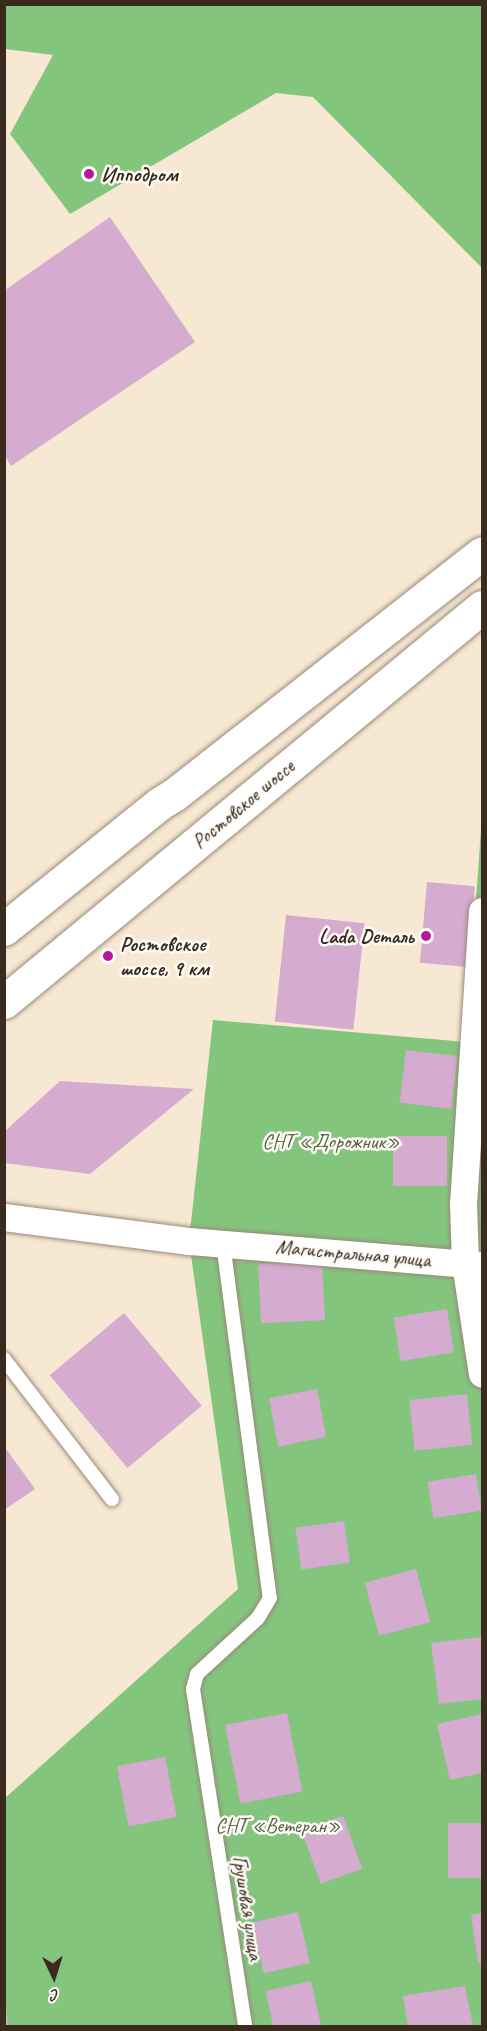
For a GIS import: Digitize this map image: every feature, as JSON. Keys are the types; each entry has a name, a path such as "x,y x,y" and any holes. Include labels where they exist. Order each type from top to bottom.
{"highway":[{"path":"4,929 159,804 483,553"},
{"name":"Ростовское шоссе","path":"4,1002 481,612"}],"street":[{"path":"483,912 464,1203 474,1264 483,1374"},
{"name":"Магистральная улица","path":"4,1217 223,1243 474,1264"}],"lane":[{"name":"Грушовая улица","path":"223,1243 270,1598 258,1618 197,1674 193,1689 245,2026"},
{"path":"4,1359 112,1499"}],"green space":[{"name":"Ипподром","path":"5,4 482,5 482,268 313,97 276,93 70,214 10,134 53,55 5,49"},
{"name":"СНТ «Ветеран»","path":"482,815 482,2026 5,2026 4,1799 238,1589 189,1241 213,1020 466,1042"}],"building":[{"path":"110,217 195,342 11,466 5,456 5,290"},
{"path":"427,882 475,886 468,967 420,963"},
{"path":"286,915 365,923 353,1030 275,1021"},
{"path":"406,1050 458,1056 451,1109 400,1103"},
{"path":"60,1081 194,1089 90,1174 4,1163 4,1132"},
{"path":"393,1136 447,1136 447,1186 393,1186"},
{"path":"322,1261 325,1320 261,1323 258,1264"},
{"path":"447,1309 454,1352 401,1361 394,1317"},
{"path":"124,1313 202,1406 127,1468 50,1375"},
{"path":"317,1389 326,1437 278,1446 269,1398"},
{"path":"467,1394 472,1445 415,1451 409,1400"},
{"path":"4,1446 35,1489 4,1510"},
{"path":"476,1474 482,1511 433,1518 428,1482"},
{"path":"344,1521 350,1563 301,1569 295,1528"},
{"path":"416,1569 430,1622 379,1636 365,1583"},
{"path":"482,1637 482,1699 439,1704 431,1643"},
{"path":"287,1713 302,1792 240,1804 225,1725"},
{"path":"482,1714 482,1773 450,1780 437,1724"},
{"path":"165,1757 177,1817 129,1826 117,1766"},
{"path":"343,1816 362,1869 321,1884 302,1831"},
{"path":"448,1823 482,1823 482,1878 448,1878"},
{"path":"298,1912 310,1963 264,1973 252,1923"},
{"path":"482,1913 482,1962 478,1963 471,1915"},
{"path":"311,1981 321,2026 273,2026 266,1991"},
{"path":"465,1986 473,2026 408,2026 403,1996"},
{"path":"4,2009 6,2009 8,2026 4,2026"}],"place":[{"name":"Ипподром","path":"89,174"},
{"name":"Lada Dеталь","path":"426,936"},
{"name":"Ростовское шоссе, 9 км","path":"108,956"}],"park label":[{"name":"СНТ «Дорожник»","path":"331,1141"}]}
